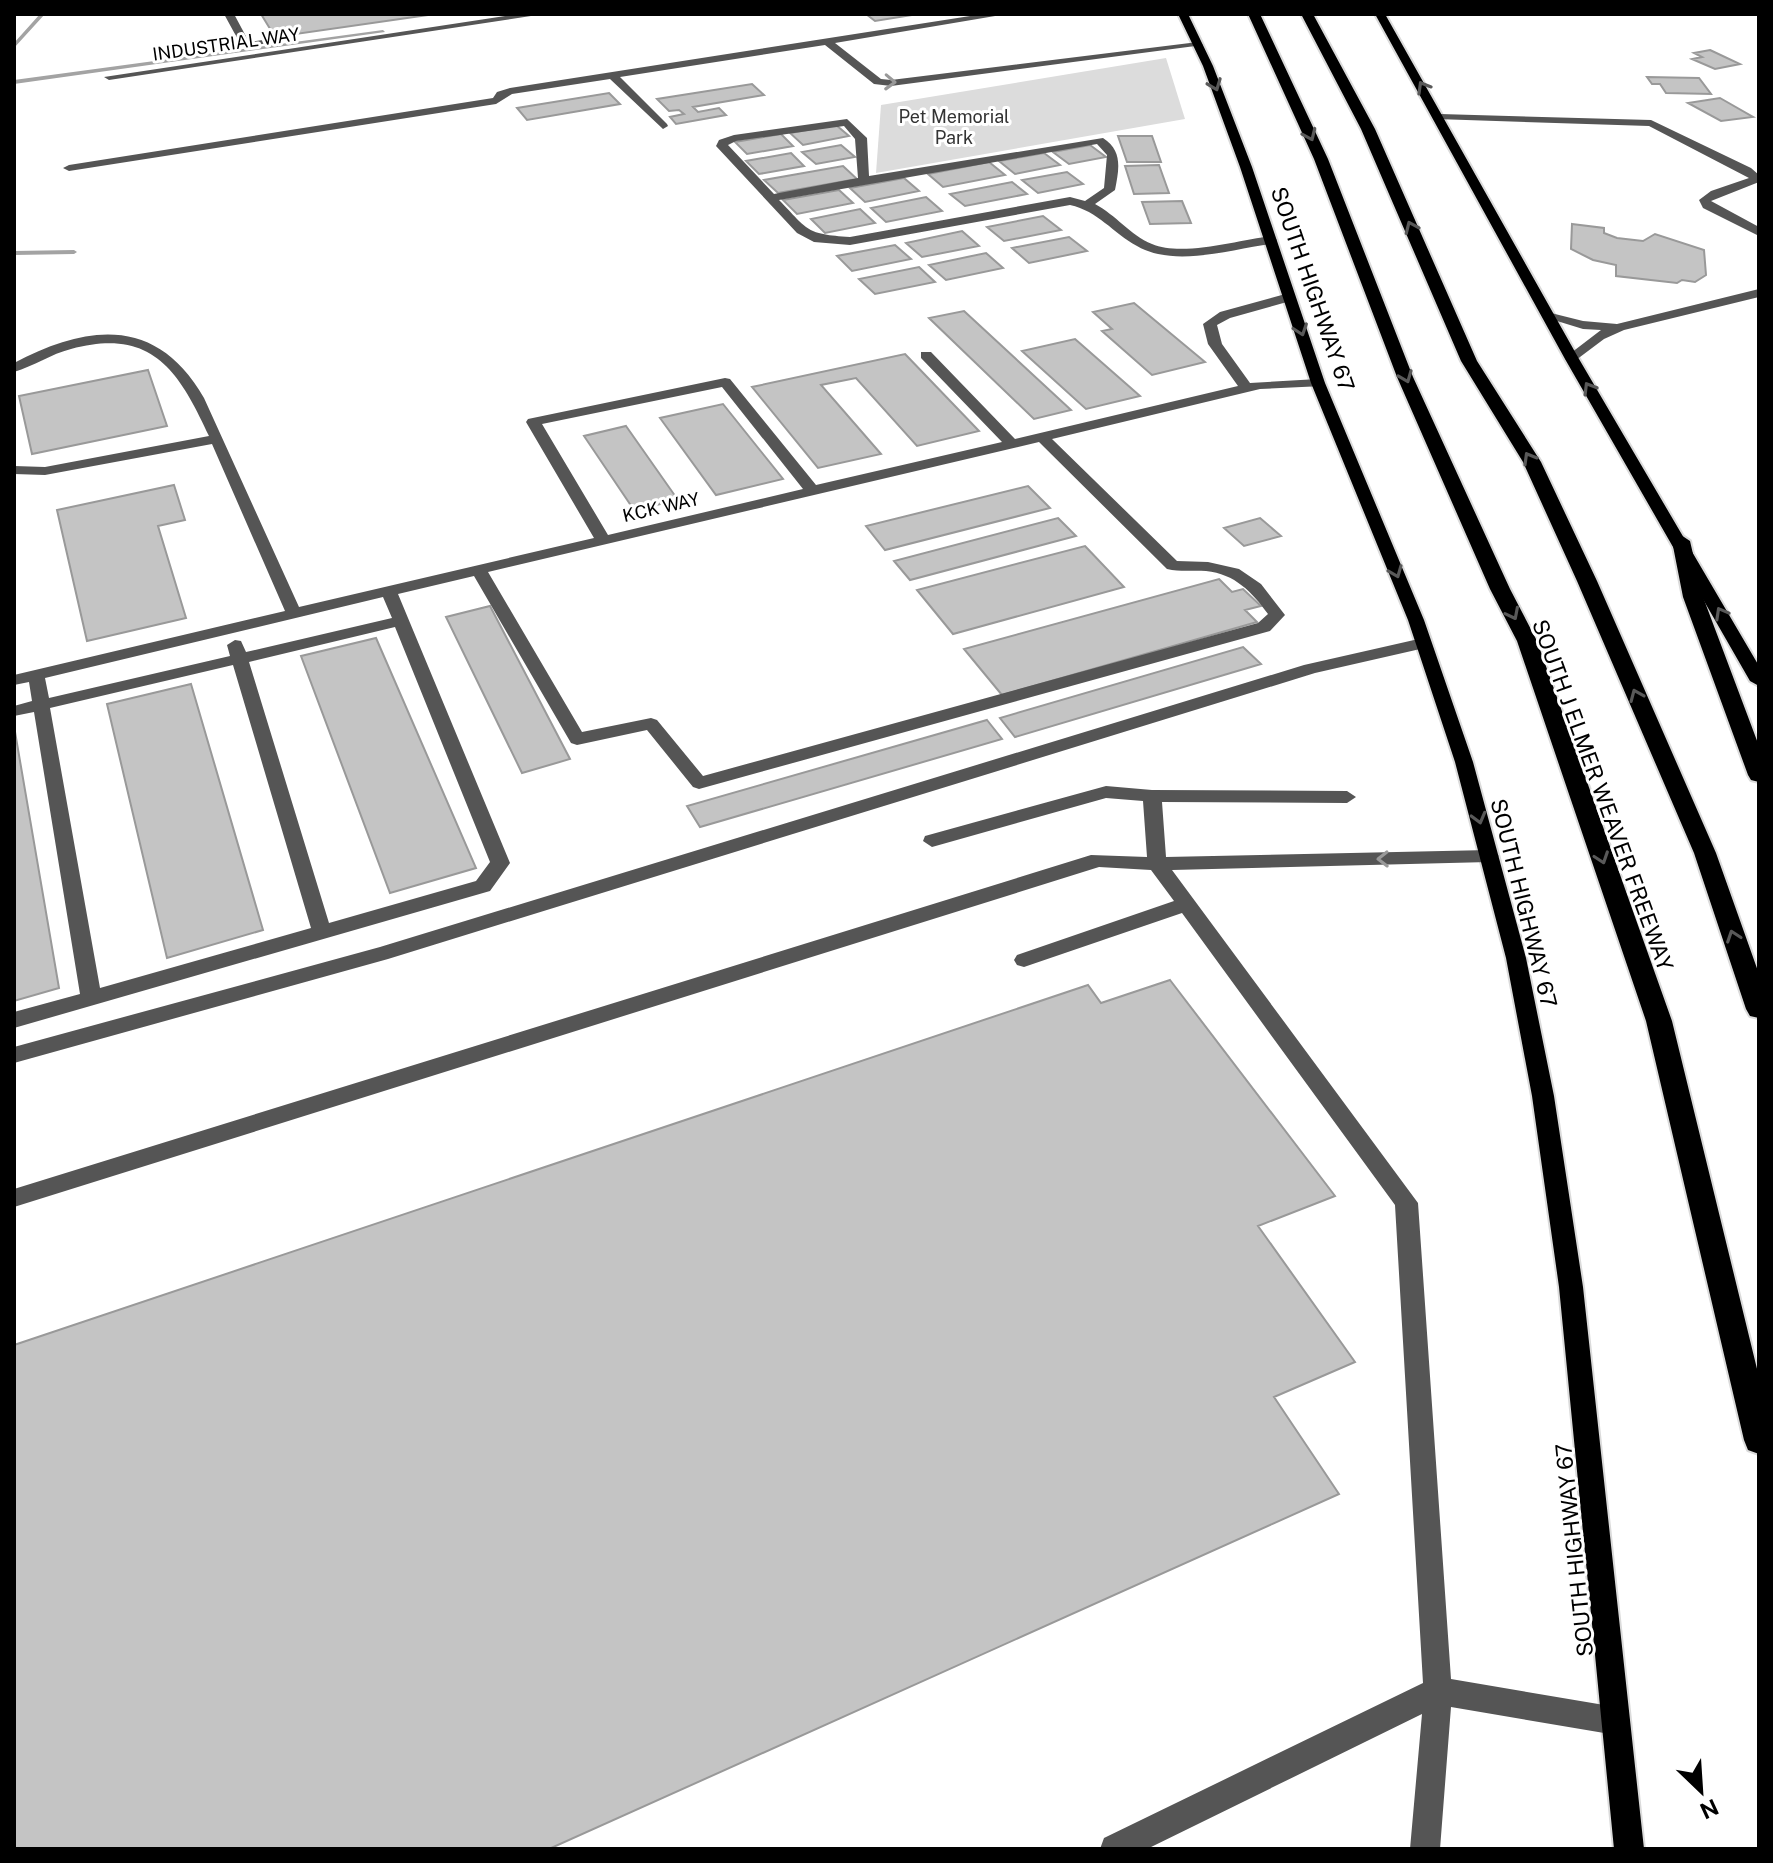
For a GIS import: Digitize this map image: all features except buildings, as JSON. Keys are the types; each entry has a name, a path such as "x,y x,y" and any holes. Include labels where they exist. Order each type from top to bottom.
{"highway":[{"name":"SOUTH J ELMER WEAVER FREEWAY","path":"1254,14 1321,159 1405,377 1500,589 1527,641 1659,1021 1759,1440"},
{"path":"1307,14 1368,129 1469,361 1532,462 1587,581 1705,853 1759,1009"},
{"path":"1681,541 1693,597 1759,775"}],"main road":[{"name":"SOUTH HIGHWAY 67","path":"1183,14 1198,45 1271,240 1318,383 1423,643 1464,762 1516,958 1543,1096 1569,1272 1629,1849"},
{"path":"1380,14 1572,359 1681,541 1759,681"}],"street":[{"path":"229,14 246,45 463,14"},
{"name":"INDUSTRIAL WAY","path":"109,77 539,14"},
{"path":"69,168 496,101 501,94 510,91 1002,14"},
{"path":"826,41 878,82 891,83 1198,45"},
{"path":"623,86 718,71"},
{"path":"612,75 663,126"},
{"path":"1440,117 1651,123 1747,170 1757,179 1715,193 1705,200 1707,205 1759,232"},
{"path":"864,180 861,138 847,122 723,142 722,146 801,230 814,238 850,241 1070,201 1089,203 1146,246 1158,250 1185,251 1271,240"},
{"path":"771,198 1099,140 1104,142 1115,160 1109,190 1089,203"},
{"path":"1572,359 1599,336 1619,327 1759,293"},
{"path":"1246,388 1215,344 1210,324 1225,315 1289,297"},
{"path":"1551,317 1583,325 1619,327"},
{"path":"14,368 30,359 80,343 128,339 163,354 192,387 255,519 294,614"},
{"path":"926,355 1012,444"},
{"path":"604,541 533,422 725,382 813,491"},
{"name":"KCK WAY","path":"14,680 1246,388 1318,383"},
{"path":"479,570 577,739 651,724 699,783 1264,627 1277,615 1264,596 1240,573 1201,565 1173,566 1042,437"},
{"path":"14,470 45,471 217,439"},
{"path":"14,1020 483,886 500,863 389,591"},
{"path":"14,711 401,621"},
{"path":"230,629 322,932"},
{"path":"14,1055 381,954 1310,669 1423,643"},
{"path":"36,675 91,998"},
{"path":"932,841 1106,792 1152,796 1347,797"},
{"path":"1152,796 1157,864 1406,1203 1438,1691 1425,1849"},
{"path":"14,1198 1098,860 1157,864 1489,856"},
{"path":"1024,960 1186,904"},
{"path":"1115,1849 1438,1691 1616,1721"}],"green space":[{"name":"Pet Memorial Park","path":"1166,58 1185,119 876,173 881,105"}],"waterway":[{"path":"14,46 43,14"},
{"path":"14,82 383,31"},
{"path":"14,253 74,252"}]}
